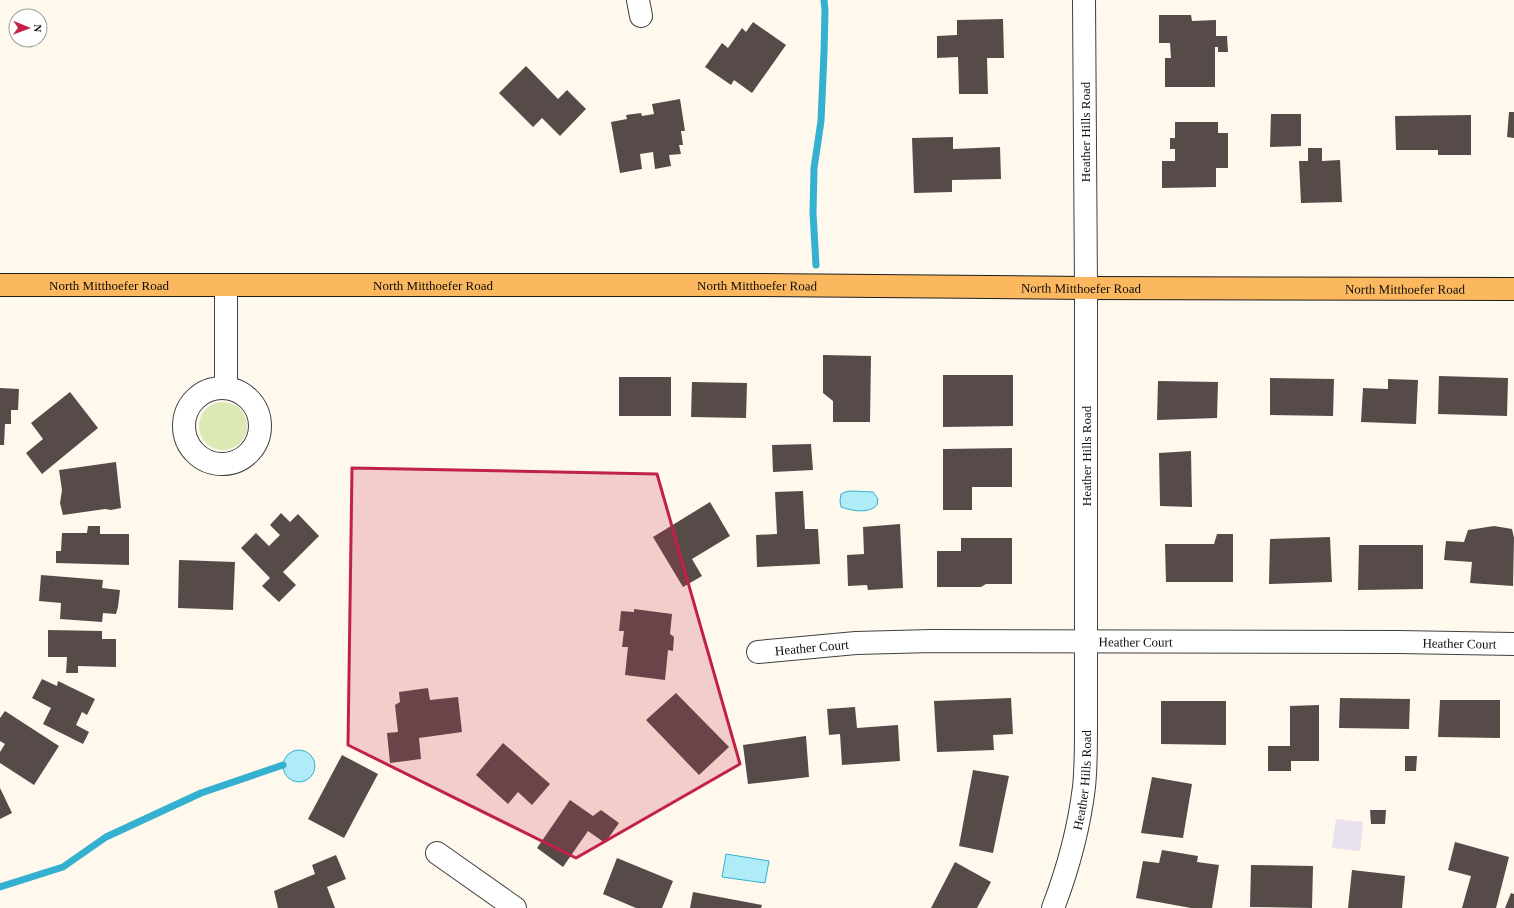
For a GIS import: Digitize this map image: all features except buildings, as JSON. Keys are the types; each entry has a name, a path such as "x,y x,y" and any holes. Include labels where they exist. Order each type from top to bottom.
{"main road":[{"name":"North Mitthoefer Road","path":"0,284 763,285 1514,290"}],"street":[{"name":"Heather Hills Road","path":"1053,908 1074,844 1084,787 1087,641 1084,0"},
{"path":"226,285 226,388"},
{"name":"Heather Court","path":"758,652 872,642 932,641 1399,642 1514,644"},
{"path":"437,853 515,908"}],"highlighted area":[{"path":"352,468 657,474 740,764 576,858 348,745"}],"shaded area":[{"path":"1336,819 1363,822 1360,851 1332,848"}],"green space":[{"path":"223,402 232,404 240,409 245,417 247,426 245,435 240,443 232,448 223,450 214,448 206,443 201,435 199,426 201,417 206,409 214,404"}],"water":[{"path":"851,491 873,492 878,499 877,505 870,510 865,511 850,510 841,507 841,494"},
{"path":"299,750 310,755 315,766 310,777 299,782 288,777 283,766 288,755"},
{"path":"726,854 769,861 765,883 722,877"}],"waterway":[{"path":"816,265 813,213 814,168 821,121 824,53 824,0"},
{"path":"0,887 63,867 106,837 201,793 283,765"}]}
